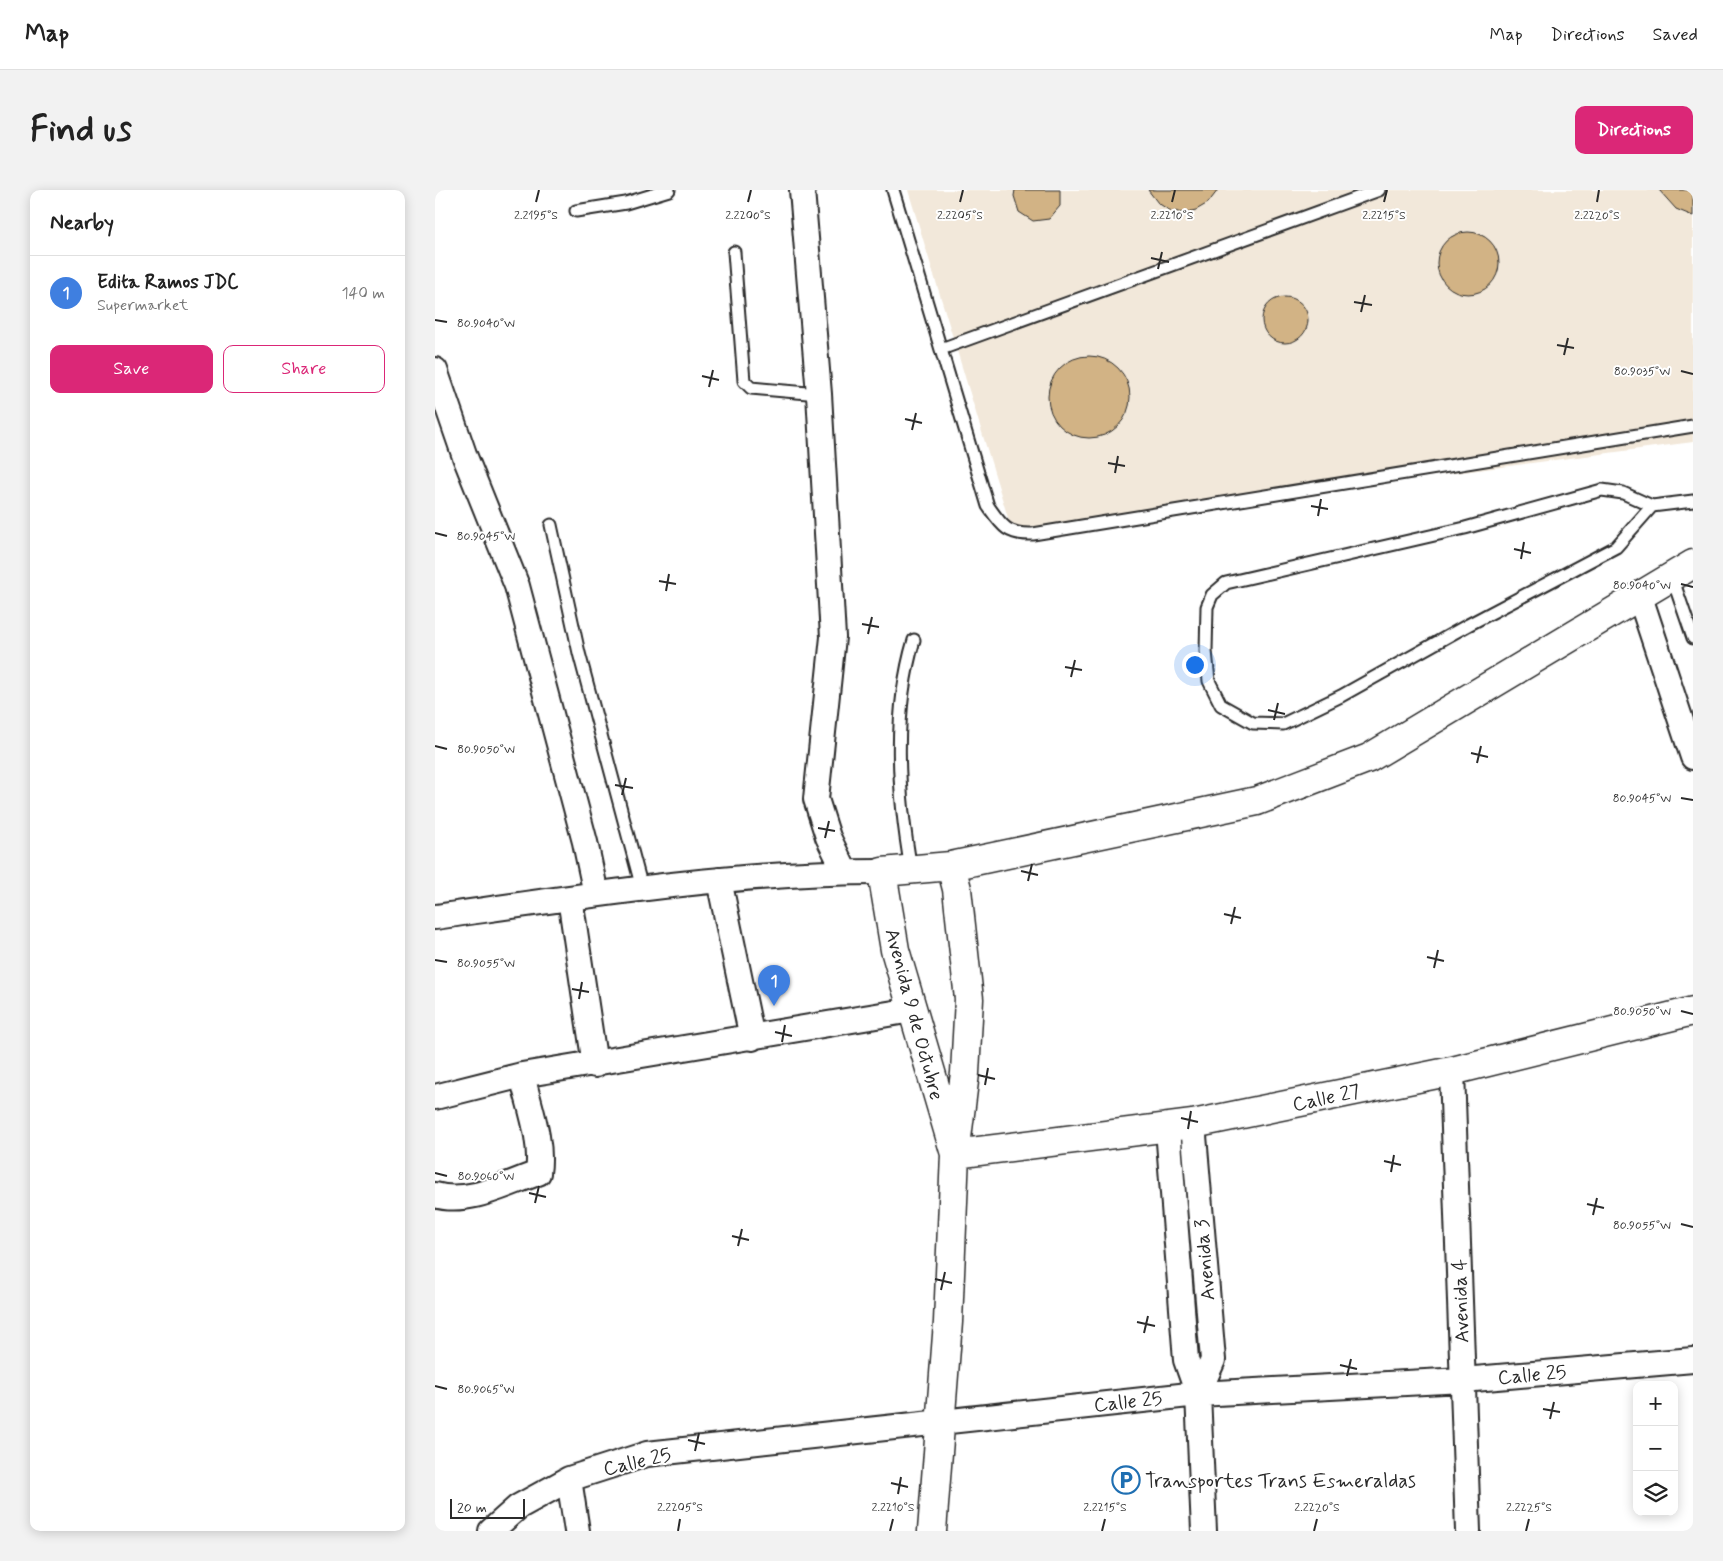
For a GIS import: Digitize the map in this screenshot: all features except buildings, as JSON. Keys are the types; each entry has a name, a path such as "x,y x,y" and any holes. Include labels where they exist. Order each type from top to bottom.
{"main road":[{"path":"881,872 911,871 951,866 1257,801 1369,758 1683,570"},
{"name":"Avenida 9 de Octubre","path":"932,1531 948,1322 955,1154 965,1073 969,999 957,889 951,866"},
{"name":"Avenida 9 de Octubre","path":"881,872 890,930 911,1010 955,1154"},
{"name":"Calle 27","path":"955,1154 1181,1126 1452,1071 1693,1011"}],"street":[{"path":"802,190 819,394 833,637 816,799 828,837 845,872"},
{"path":"435,370 465,457 517,586 585,842 596,894"},
{"path":"1640,597 1693,757"},
{"path":"435,916 642,888 719,880 845,872 881,872"},
{"path":"719,880 752,1038"},
{"path":"570,898 595,1064"},
{"path":"435,1097 522,1075 911,1010"},
{"name":"Avenida 4","path":"1452,1071 1468,1531"},
{"path":"435,1195 449,1199 468,1197 538,1173 540,1160 536,1135 522,1075"},
{"name":"Avenida 3","path":"1181,1126 1186,1360 1198,1394 1204,1531"},
{"name":"Calle 25","path":"491,1531 517,1507 569,1479 647,1454 1198,1394 1463,1380 1693,1360"},
{"path":"569,1479 577,1531"}],"lane":[{"path":"576,211 626,203 669,190"},
{"path":"893,190 988,506 1002,527 1023,535 1693,426"},
{"path":"941,348 1379,190"},
{"path":"734,252 744,381 751,388 819,394"},
{"path":"1652,506 1616,547 1468,625 1341,696 1283,724 1253,723 1221,705 1209,681 1206,651 1207,607 1212,595 1225,583 1465,528 1602,490 1623,493 1652,506 1693,501"},
{"path":"551,525 579,653 642,888"},
{"path":"1683,570 1693,638"},
{"path":"911,871 900,777 900,719 909,658 914,640"}],"shaded area":[{"path":"908,190 1693,190 1693,442 1012,531"}],"place":[{"name":"Edita Ramos JDC","path":"774,1006"},
{"name":"Transportes Trans Esmeraldas","path":"1126,1480"}]}
